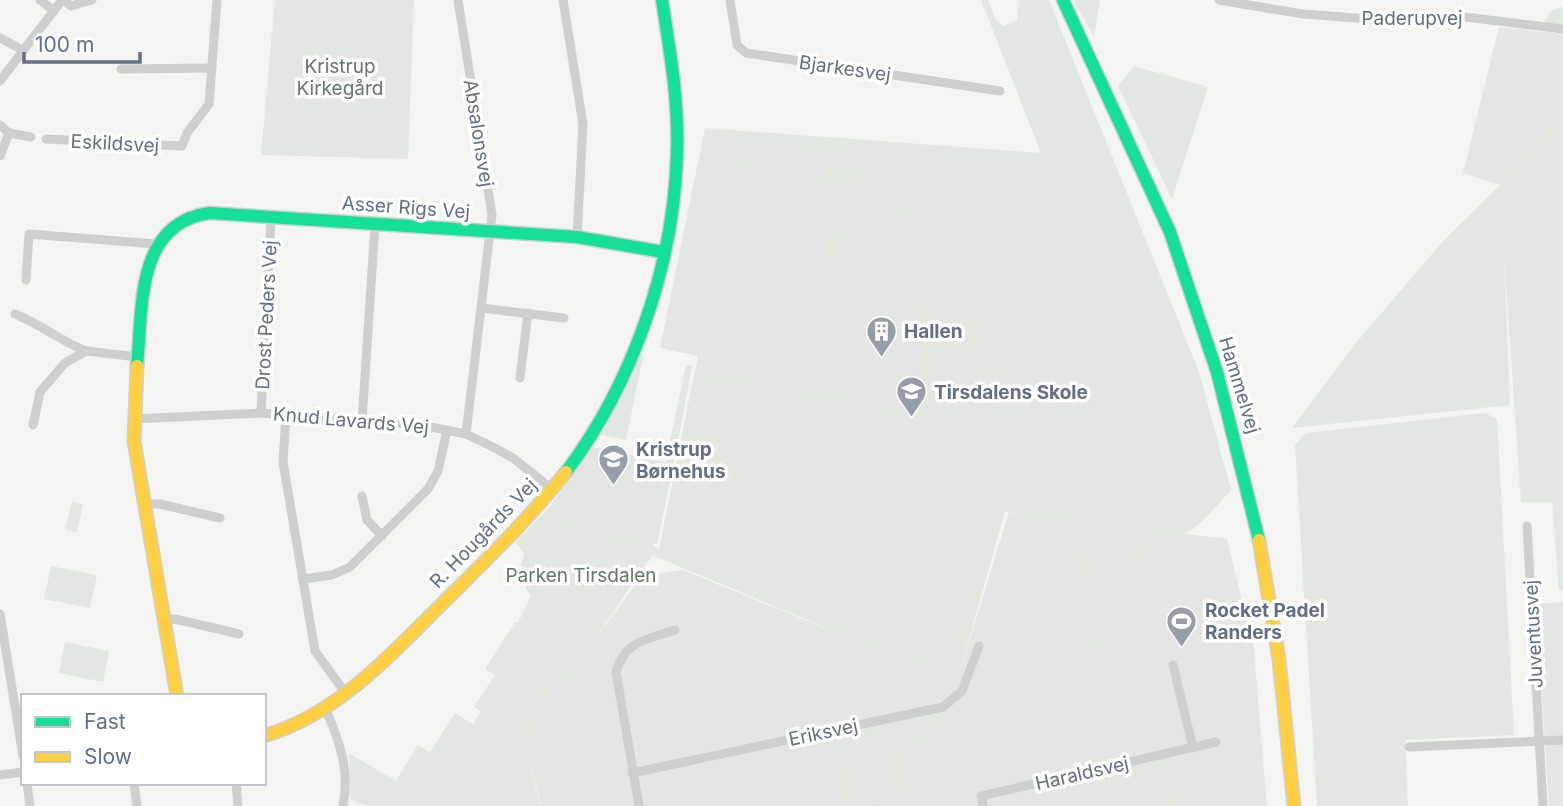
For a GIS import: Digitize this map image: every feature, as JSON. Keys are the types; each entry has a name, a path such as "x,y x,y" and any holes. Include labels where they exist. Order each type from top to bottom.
{"main road":[{"name":"R. Hougårds Vej","path":"266,735 326,710 347,695 535,511 601,417 622,378 650,308 674,191 676,100 662,0"},
{"name":"Hammelvej","path":"1063,0 1169,230 1233,425 1265,562 1277,630 1294,806"},
{"name":"Asser Rigs Vej","path":"156,244 173,225 195,215 271,217 578,237 663,252"},
{"path":"156,244 147,273 133,419 177,694"}],"street":[{"path":"40,0 54,11"},
{"path":"0,81 63,0 71,6 92,0"},
{"name":"Eskildsvej","path":"46,139 182,146 187,133 203,116 209,104 217,0"},
{"name":"Absalonsvej","path":"458,0 492,215 466,434"},
{"path":"563,0 583,124 578,237"},
{"name":"Bjarkesvej","path":"730,0 737,45 746,53 1000,91"},
{"name":"Paderupvej","path":"1219,0 1303,14 1369,19 1465,17 1563,29"},
{"path":"0,38 23,50"},
{"path":"121,69 212,68"},
{"path":"0,125 9,133 31,137"},
{"path":"0,156 9,133"},
{"name":"Drost Peders Vej","path":"261,413 271,217"},
{"path":"362,421 375,225"},
{"path":"26,280 29,234 156,244"},
{"path":"482,308 564,318"},
{"path":"520,378 528,313"},
{"path":"15,314 41,324 69,345 86,351 138,357"},
{"path":"33,425 40,392 65,363 86,351"},
{"name":"Knud Lavards Vej","path":"133,419 261,413 447,430 466,434 513,458 552,489"},
{"path":"286,415 283,462 316,651 347,695"},
{"path":"303,579 332,575 350,567 428,489 438,471 447,430"},
{"path":"362,496 367,520 382,536"},
{"path":"145,505 160,504 220,518"},
{"name":"Juventusvej","path":"1527,526 1543,806"},
{"path":"0,614 21,744"},
{"path":"164,620 176,619 239,634"},
{"path":"639,806 616,672 621,656 634,644 675,631"},
{"name":"Eriksvej","path":"632,773 943,707 962,691 979,646"},
{"path":"1173,664 1193,748"},
{"path":"326,710 340,743 345,767 343,806"},
{"path":"1409,747 1563,740"},
{"name":"Haraldsvej","path":"983,806 981,796 1216,742"},
{"path":"0,775 21,772"},
{"path":"27,785 30,806"},
{"path":"134,785 136,806"},
{"path":"236,785 238,806"}],"shaded area":[{"path":"1499,27 1563,34 1563,111 1500,185 1463,173"},
{"path":"705,128 883,160 918,214 908,271 927,275 915,340 922,342 1001,492 659,550 698,356 660,348"},
{"name":"Kristrup Børnehus","path":"593,447 667,463 651,543 610,536 547,510"},
{"path":"1009,512 1227,539 1254,650 1267,806 541,806 528,755 541,752 535,719 642,576 683,570 881,651 952,672 962,664"},
{"path":"1563,602 1563,806 1549,806 1536,604"}],"green space":[{"name":"Kristrup Kirkegård","path":"275,0 414,0 408,159 261,155"},
{"name":"Parken Tirsdalen","path":"981,0 988,0 996,20 1003,26 1017,20 1019,0 1049,0 1199,372 1231,490 1206,518 1189,531 1179,535 1154,537 1135,573 1138,590 1093,649 1050,661 1090,525 1005,511 962,664 952,672 881,651 652,555 597,636 535,719 541,752 528,755 540,806 366,806 350,799 349,753 396,781 418,745 430,752 455,713 473,724 481,711 474,707 495,675 485,669 515,622 518,623 531,596 526,589 532,574 521,566 524,553 515,542 547,510 610,536 651,543 667,456 675,458 657,544 652,544 659,550 695,370 908,409 922,343 915,340 927,275 908,271 918,214 875,204 883,160 705,128 1041,153"},
{"path":"1073,0 1100,0 1094,37"},
{"path":"1563,7 1563,25 1544,22 1552,10"},
{"path":"1134,66 1208,87 1172,199 1118,86"},
{"path":"1563,111 1563,590 1559,590 1552,502 1521,502 1504,255 1510,405 1292,428 1356,343 1443,241 1500,185"},
{"path":"744,137 755,139 749,169 738,166"},
{"path":"825,163 861,170 857,187 821,180"},
{"path":"829,233 842,236 837,261 824,259"},
{"path":"640,355 643,356 626,440 600,435"},
{"path":"686,365 692,366 676,452 668,451"},
{"path":"1485,413 1497,419 1514,735 1405,740 1408,806 1317,806 1295,445 1306,433"},
{"path":"72,502 83,504 77,532 65,530"},
{"path":"51,566 97,575 90,608 44,599"},
{"path":"65,642 109,651 103,682 59,673"},
{"path":"944,710 937,730 903,749 905,789 878,806 844,806 831,737"},
{"path":"1166,760 1177,806 1101,806 1096,777"}],"traffic: fast":[{"path":"566,472 590,437 630,362 646,321 668,238 674,196 677,115 662,0"},
{"path":"1063,0 1170,232 1217,372 1259,540"},
{"path":"137,366 143,295 155,251 167,233 185,220 209,213 577,237 663,252"}],"traffic: slow":[{"path":"137,366 134,441 177,694"},
{"path":"266,735 316,713 361,682 490,556 566,472"},
{"path":"1259,540 1279,659 1294,806"}],"place":[{"name":"Hallen","path":"881,358"},
{"name":"Tirsdalens Skole","path":"911,419"},
{"name":"Kristrup Børnehus","path":"613,487"},
{"name":"Rocket Padel Randers","path":"1182,648"}]}
